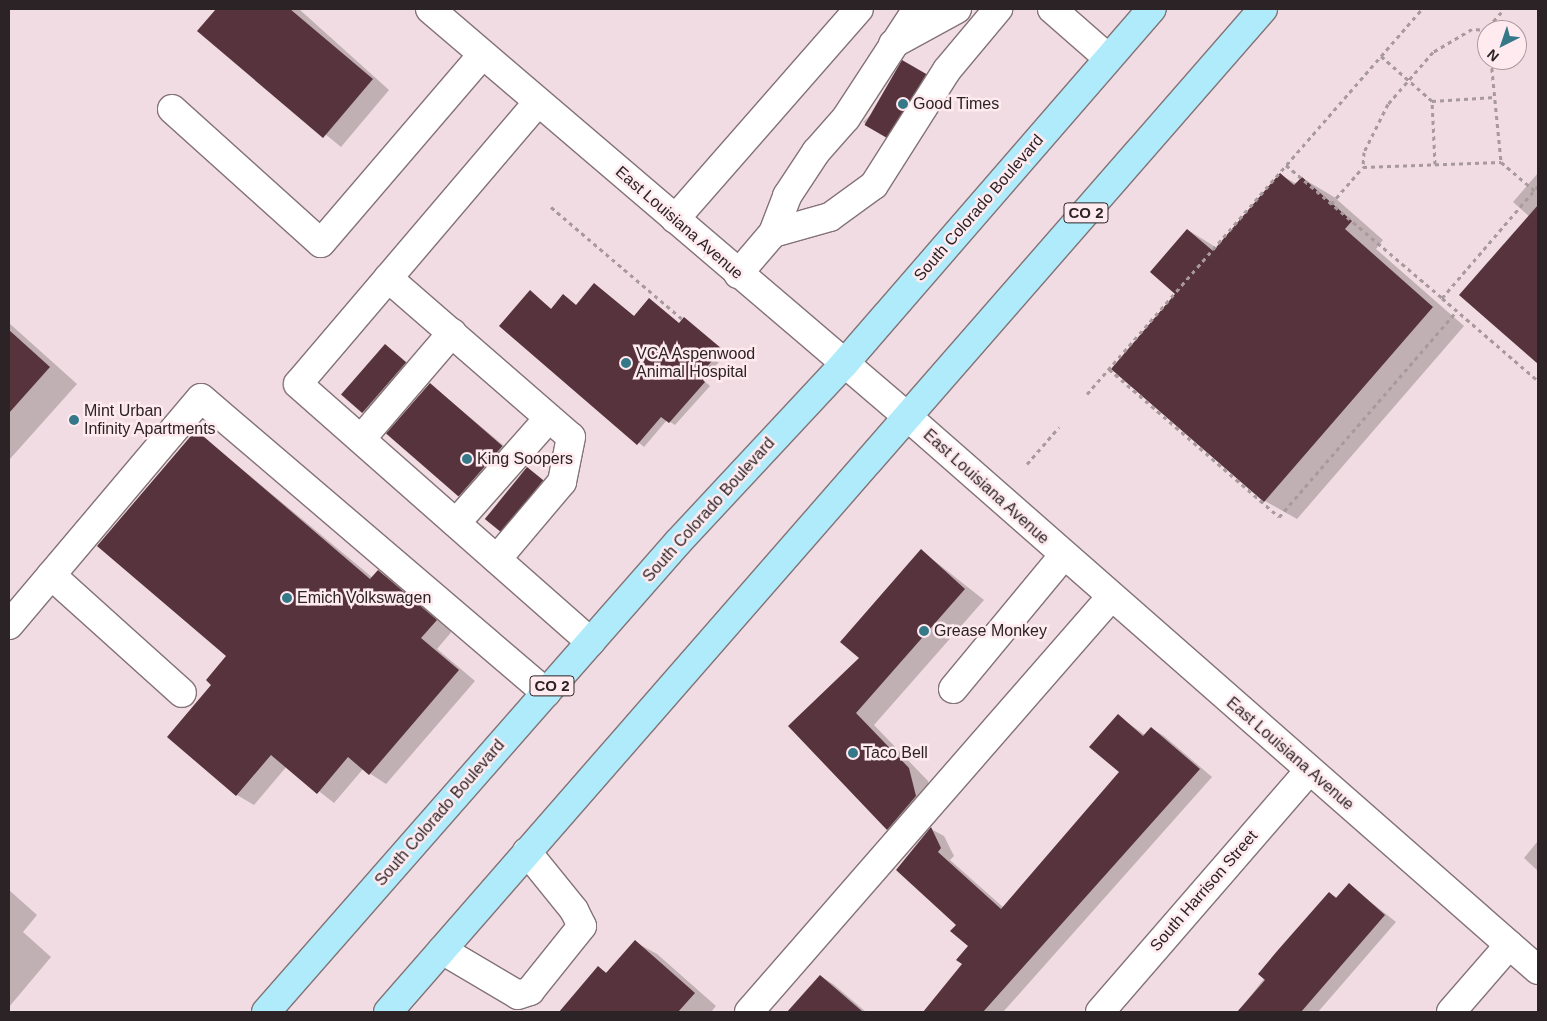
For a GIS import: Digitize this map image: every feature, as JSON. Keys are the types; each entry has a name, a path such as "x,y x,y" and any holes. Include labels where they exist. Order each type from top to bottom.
{"main road":[{"name":"South Colorado Boulevard","path":"266,1012 591,642 844,364 1152,9"},
{"name":"CO 2","path":"388,1012 909,418 1263,9"}],"street":[{"name":"East Louisiana Avenue","path":"430,9 738,274 909,418 1110,598 1538,970"},
{"path":"675,220 859,9"},
{"path":"738,274 774,233 787,196 816,152 846,118 891,44 917,9"},
{"path":"891,44 957,9"},
{"path":"774,233 830,217 874,185 947,70 998,9"},
{"path":"1052,9 1108,58"},
{"path":"172,109 321,243 482,55"},
{"path":"538,102 298,384 591,642"},
{"path":"388,278 571,437 562,482 497,559"},
{"path":"360,439 452,333"},
{"path":"9,625 201,398 546,693"},
{"path":"456,523 549,418"},
{"path":"953,689 1063,556"},
{"path":"51,576 182,693"},
{"path":"749,1012 1110,598"},
{"name":"South Harrison Street","path":"1100,1012 1309,771"},
{"path":"442,950 518,995 530,991 582,926 574,910 527,852"},
{"path":"1451,1012 1509,945"}],"path":[{"path":"1087,394 1422,9"},
{"path":"1495,20 1504,9"},
{"path":"1331,204 1363,167 1373,130 1408,80 1433,52 1454,37 1477,32"},
{"path":"1381,56 1432,101 1495,97"},
{"path":"1492,70 1501,162"},
{"path":"1432,101 1435,164"},
{"path":"1363,167 1501,162 1534,191"},
{"path":"1286,165 1538,381"},
{"path":"1442,298 1538,186"},
{"path":"551,206 682,319"},
{"path":"1109,369 1279,517 1457,311"},
{"path":"1027,464 1059,427"}],"building":[{"path":"216,9 290,9 373,79 323,138 197,31"},
{"path":"902,60 926,74 889,139 864,125"},
{"path":"1280,173 1294,185 1302,177 1352,221 1345,229 1433,307 1264,502 1111,369 1175,294 1150,272 1187,229 1213,251"},
{"path":"1538,205 1538,364 1459,295"},
{"name":"VCA Aspenwood Animal Hospital","path":"594,283 634,316 649,298 679,323 684,317 722,349 699,376 705,382 669,423 661,417 637,445 499,326 530,290 551,309 563,294 576,305"},
{"path":"9,330 50,367 9,413"},
{"path":"385,344 406,362 362,413 341,395"},
{"path":"430,383 502,446 458,497 386,434"},
{"name":"Emich Volkswagen","path":"196,430 370,579 378,570 437,620 421,638 459,670 369,775 348,757 317,794 271,755 236,796 167,737 211,685 206,680 226,656 97,546"},
{"path":"527,467 543,480 501,532 485,519"},
{"path":"921,549 965,589 856,713 909,768 916,796 887,830 788,726 859,658 840,642"},
{"path":"1118,714 1143,736 1151,727 1200,769 983,1012 923,1012 962,964 956,960 968,946 950,931 956,925 896,870 931,827 941,848 938,852 1001,909 1119,772 1089,747"},
{"path":"1349,883 1385,915 1301,1012 1237,1012 1265,980 1258,974 1278,950 1329,892 1336,898"},
{"path":"635,940 695,993 678,1012 559,1012 598,966 606,973"},
{"path":"820,975 863,1012 787,1012"}],"place":[{"name":"Good Times","path":"903,104"},
{"name":"VCA Aspenwood Animal Hospital","path":"626,363"},
{"name":"Mint Urban Infinity Apartments","path":"74,420"},
{"name":"King Soopers","path":"467,459"},
{"name":"Emich Volkswagen","path":"287,598"},
{"name":"Grease Monkey","path":"924,631"},
{"name":"Taco Bell","path":"853,753"}]}
